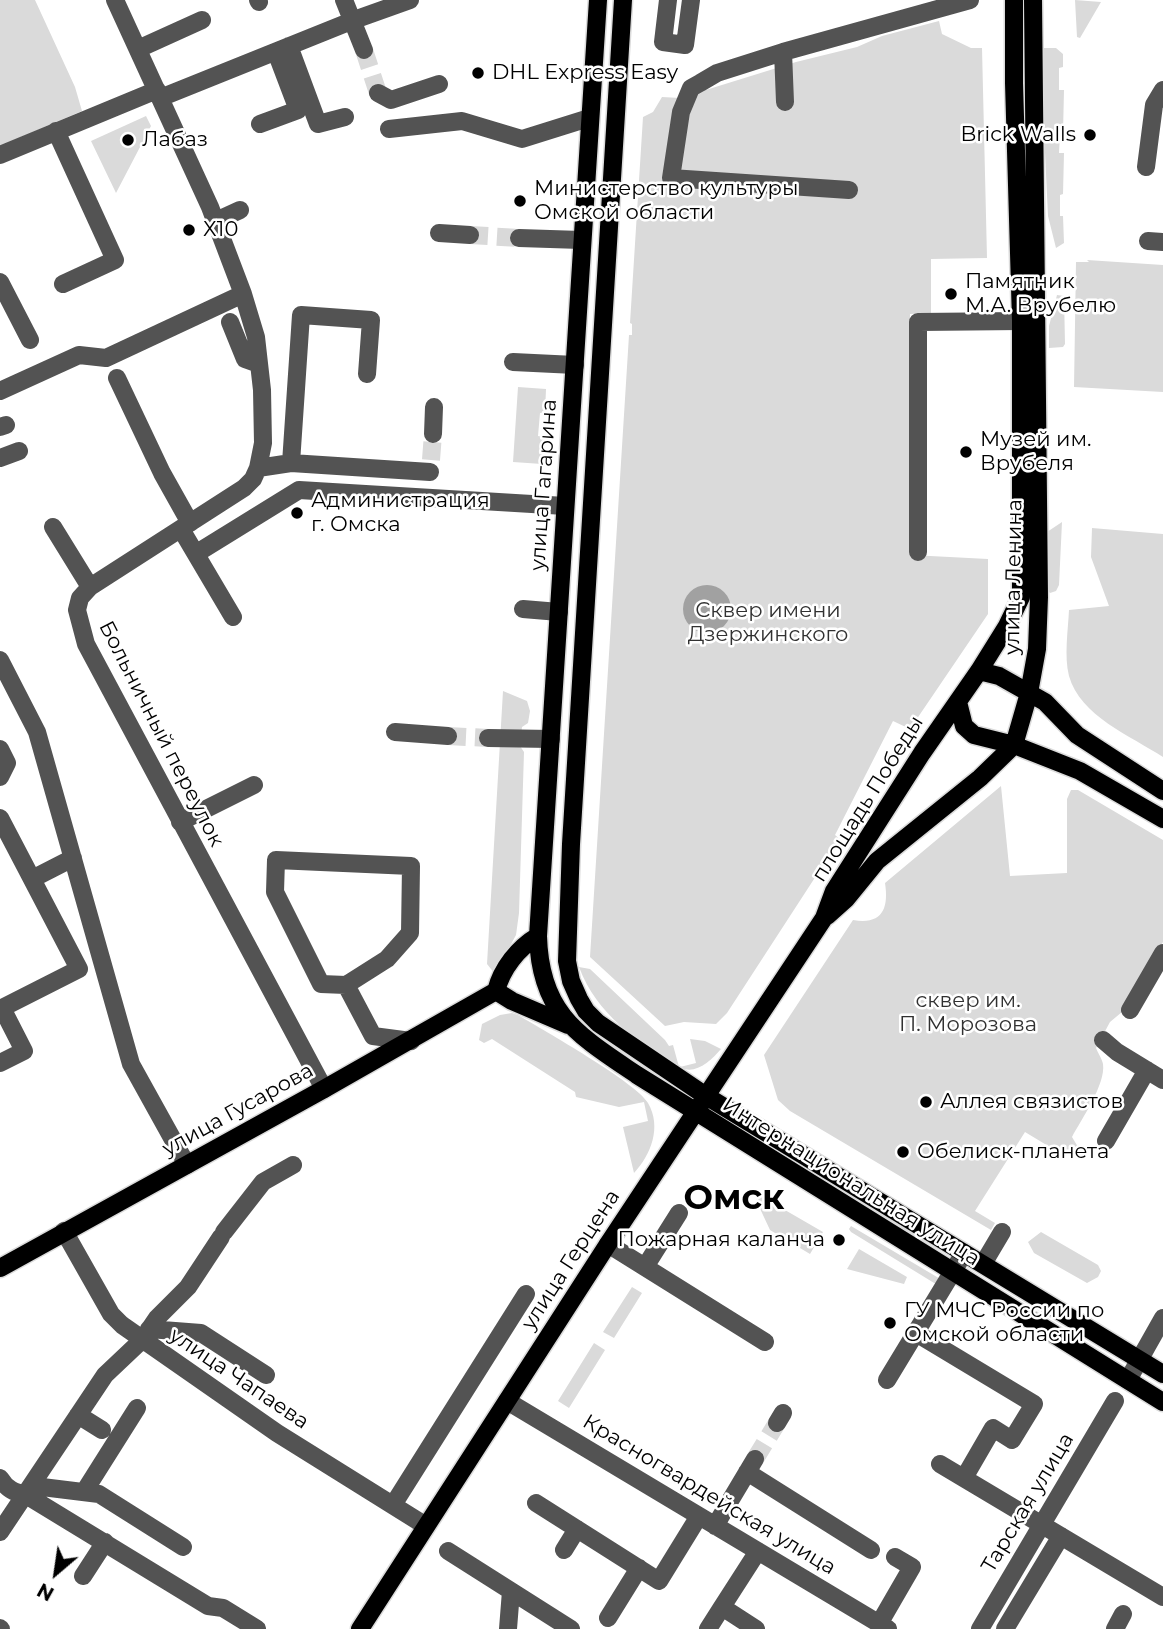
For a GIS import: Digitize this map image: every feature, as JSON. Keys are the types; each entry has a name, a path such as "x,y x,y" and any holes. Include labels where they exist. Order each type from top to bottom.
{"main road":[{"name":"улица Гагарина","path":"542,973 538,936 598,0"},
{"path":"556,659 582,661 623,0"},
{"name":"улица Ленина","path":"1014,0 1021,321 1021,597"},
{"name":"улица Ленина","path":"1029,694 1039,633 1033,0"},
{"name":"площадь Победы","path":"824,918 834,891 922,753 959,708 1021,597"},
{"name":"Интернациональная улица","path":"582,661 566,961 571,981 586,1011 598,1023 706,1096 1163,1374"},
{"path":"979,671 999,676 1045,702 1077,735 1163,791"},
{"path":"1014,746 1029,694"},
{"path":"959,708 964,726 974,735 1062,764 1091,777 1163,819"},
{"name":"площадь Победы","path":"824,918 846,899 877,861 980,778 1014,746"},
{"name":"улица Герцена","path":"360,1629 608,1244 824,918"},
{"path":"538,936 520,947 500,977 496,991 512,1001 568,1025"},
{"name":"Интернациональная улица","path":"542,973 550,996 568,1025 593,1045 695,1112 1163,1402"},
{"name":"улица Гусарова","path":"0,1268 411,1041 496,991"}],"street":[{"path":"53,527 90,587 244,488 258,468 263,443 256,337 241,289 216,221 115,0"},
{"path":"344,0 358,19 368,49"},
{"path":"0,155 56,131 410,0"},
{"path":"668,0 663,43 685,45 691,0"},
{"path":"849,190 671,178 681,112 691,89 717,73 970,0"},
{"path":"138,49 202,20"},
{"path":"282,49 318,124 345,117"},
{"path":"260,124 298,110 282,49"},
{"path":"783,52 785,102"},
{"path":"378,93 391,100 439,84"},
{"path":"1146,167 1154,105 1163,90"},
{"path":"389,129 462,121 522,139 589,118"},
{"path":"56,131 115,260 63,284"},
{"path":"216,221 240,210"},
{"path":"439,233 470,235"},
{"path":"519,238 581,240"},
{"path":"0,282 30,340"},
{"path":"195,304 241,289"},
{"path":"0,391 79,355 106,358 241,289"},
{"path":"290,463 300,315 371,320 367,374"},
{"path":"918,552 918,322 1021,321"},
{"path":"230,323 245,359 259,364"},
{"path":"513,362 575,365"},
{"path":"117,378 197,553 233,617"},
{"path":"433,434 434,407"},
{"path":"0,458 19,452"},
{"path":"258,468 290,463 431,466 428,497"},
{"path":"197,553 299,490 565,506"},
{"name":"Больничный переулок","path":"90,587 80,598 77,610 86,644 324,1089"},
{"path":"523,609 559,612"},
{"path":"0,660 37,732 131,1065 187,1165"},
{"path":"394,732 448,736"},
{"path":"488,738 551,739"},
{"path":"0,749 7,763 0,778"},
{"path":"180,822 254,785"},
{"path":"0,818 79,968 1,1007 24,1051 0,1063"},
{"path":"32,879 73,858"},
{"path":"276,860 411,866 410,933 387,958 346,985 321,984 275,892 276,860"},
{"path":"1130,1010 1163,953"},
{"path":"346,985 373,1036 411,1041"},
{"path":"1103,1040 1117,1052 1163,1080"},
{"path":"1106,1141 1147,1070"},
{"path":"0,1532 104,1375 188,1287 222,1234 263,1182 293,1165"},
{"path":"645,1267 679,1213"},
{"name":"улица Чапаева","path":"64,1231 111,1314 122,1325 146,1334 277,1433 426,1526"},
{"path":"983,1264 1002,1232"},
{"path":"608,1244 765,1342"},
{"path":"887,1380 964,1253"},
{"path":"393,1505 526,1294"},
{"path":"1128,1380 1163,1318"},
{"path":"146,1334 201,1333 266,1375"},
{"path":"916,1333 1034,1404 1012,1440 993,1428 964,1478"},
{"name":"Красногвардейская улица","path":"507,1401 882,1627"},
{"name":"Тарская улица","path":"980,1629 1115,1401"},
{"path":"85,1492 137,1408"},
{"path":"78,1415 102,1430"},
{"path":"940,1464 1163,1597"},
{"path":"536,1503 659,1581 751,1466 871,1550"},
{"path":"0,1478 6,1488 99,1494 183,1547"},
{"path":"28,1491 104,1542 208,1605 223,1608 257,1629"},
{"path":"564,1549 577,1529"},
{"path":"1005,1629 1064,1538"},
{"path":"83,1576 104,1542"},
{"path":"448,1551 571,1629"},
{"path":"708,1629 758,1551"},
{"path":"882,1627 912,1567 895,1557"},
{"path":"608,1618 639,1568"},
{"path":"508,1629 511,1591"},
{"path":"722,1607 756,1629"}],"green space":[{"path":"0,0 35,0 75,87 82,111 0,146"},
{"path":"1075,0 1101,2 1080,38 1077,37"},
{"name":"Сквер имени Дзержинского","path":"939,21 942,34 971,48 982,48 987,258 931,259 931,313 910,314 911,555 988,559 988,614 910,729 893,721 835,835 840,839 727,1013 716,1024 684,1022 665,1026 590,957 629,335 632,335 630,323 643,117 653,112 662,97 680,98"},
{"path":"1042,48 1056,48 1063,54 1063,67 1059,68 1059,90 1064,90 1063,133 1060,133 1059,153 1064,153 1060,216 1063,216 1064,243 1056,248 1048,216"},
{"path":"146,116 151,126 116,193 91,141"},
{"path":"1087,260 1163,265 1163,392 1074,387 1076,262 1089,262"},
{"path":"1057,295 1064,296 1065,344 1063,347 1049,348 1049,326"},
{"path":"518,387 546,389 545,413 540,413 538,436 544,437 542,464 513,462"},
{"path":"1062,522 1059,585 1056,591 1050,593 1047,590 1047,532"},
{"path":"1092,528 1163,534 1163,757 1095,714 1075,690 1069,676 1069,610 1109,606 1091,557"},
{"path":"503,691 527,701 530,711 528,723 522,727 520,746 524,752 519,913 516,935 495,974 487,964"},
{"name":"сквер им. П. Морозова","path":"1001,786 1010,876 1067,873 1067,799 1071,790 1078,790 1163,840 1163,942 1122,1012 1110,1022 1096,1048 1103,1072 1087,1112 1072,1137 1078,1147 1071,1153 1065,1151 1063,1155 1025,1132 975,1211 995,1223 991,1230 790,1111 778,1100 764,1055 853,920 871,920 881,913 886,900 885,883"},
{"path":"579,967 590,969 669,1046 673,1045 679,1067 633,1036 607,1013 596,999"},
{"path":"512,1013 609,1070 648,1103 654,1122 653,1140 634,1173 623,1127 648,1121 644,1102 619,1107 576,1097 575,1092 492,1039 484,1043 479,1040 482,1024 500,1015"},
{"path":"690,1039 705,1041 721,1049 702,1066 685,1069 680,1067 696,1063"},
{"path":"759,1195 823,1232 810,1254 770,1230 756,1200"},
{"path":"851,1226 942,1280 939,1286 851,1232"},
{"path":"1041,1232 1098,1265 1101,1271 1098,1277 1087,1283 1034,1253 1028,1242"},
{"path":"859,1249 907,1277 904,1284 847,1269"},
{"path":"632,1287 642,1293 614,1338 603,1332"},
{"path":"594,1343 605,1350 569,1408 558,1401"}],"shaded area":[{"path":"707,585 724,592 731,609 724,626 707,633 690,626 683,609 690,592"}],"tunnel":[{"path":"364,50 378,93"},
{"path":"470,235 519,238"},
{"path":"431,460 433,434"},
{"path":"448,736 488,738"},
{"path":"755,1459 777,1423"}],"place":[{"name":"DHL Express Easy","path":"478,73"},
{"name":"Brick Walls","path":"1090,135"},
{"name":"Лабаз","path":"128,140"},
{"name":"Министерство культуры Омской области","path":"520,201"},
{"name":"Х10","path":"189,230"},
{"name":"Памятник М.А. Врубелю","path":"951,294"},
{"name":"Музей им. Врубеля","path":"966,452"},
{"name":"Администрация г. Омска","path":"297,513"},
{"name":"Аллея связистов","path":"926,1102"},
{"name":"Обелиск-планета","path":"903,1152"},
{"name":"Пожарная каланча","path":"839,1240"},
{"name":"ГУ МЧС России по Омской области","path":"890,1323"}],"district":[{"name":"Омск","path":"734,1199"}]}
